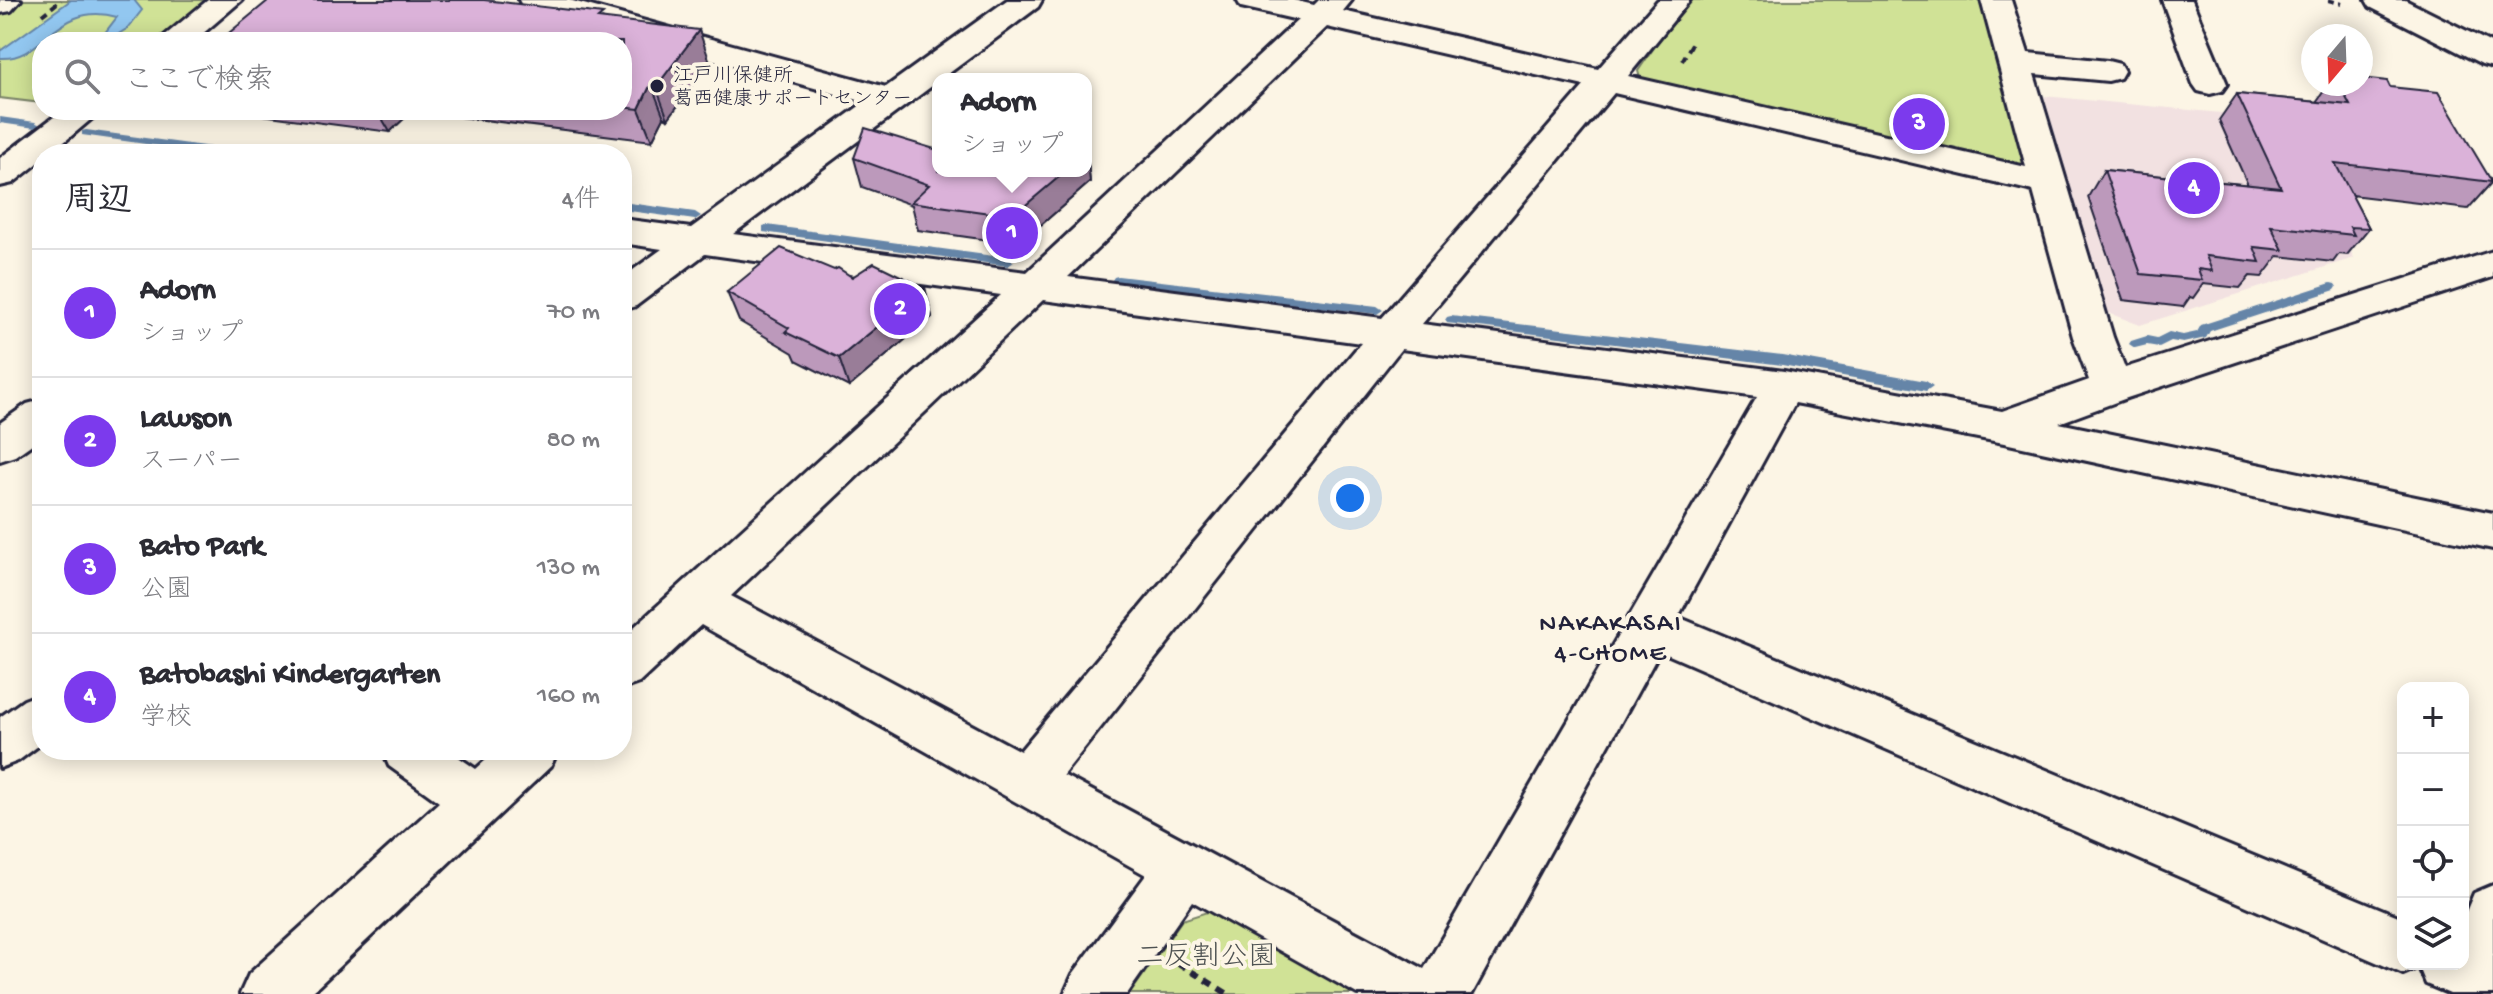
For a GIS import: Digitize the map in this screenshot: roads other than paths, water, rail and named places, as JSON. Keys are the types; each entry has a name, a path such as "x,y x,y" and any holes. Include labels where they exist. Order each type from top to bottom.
{"street":[{"path":"0,4 6,0"},
{"path":"186,32 227,0"},
{"path":"534,0 891,99"},
{"path":"632,290 1027,0"},
{"path":"1252,0 1329,8 1607,81 2049,183"},
{"path":"1027,781 1393,332 1675,0"},
{"path":"1996,0 2093,337 2112,387"},
{"path":"2177,0 2210,84"},
{"path":"2381,0 2493,57"},
{"path":"632,659 1329,8"},
{"path":"2015,62 2108,71"},
{"path":"40,144 72,120"},
{"path":"0,143 32,148"},
{"path":"0,175 32,150"},
{"path":"632,232 1784,386 2004,427 2493,531"},
{"path":"2004,427 2112,387 2493,264"},
{"path":"1441,994 1784,386"},
{"path":"0,445 32,422"},
{"path":"696,599 1413,994"},
{"path":"1648,625 2397,943"},
{"path":"0,745 32,722"},
{"path":"421,760 479,801"},
{"path":"269,994 522,760"},
{"path":"1093,994 1184,868"},
{"path":"2470,979 2493,912"}],"water":[{"path":"71,0 134,0 142,10 122,32 106,32 117,17 96,14 79,17 53,32 32,32 32,48 15,56 0,58 0,51"}],"waterway":[{"path":"0,120 35,125"},
{"path":"86,133 167,144"},
{"path":"632,207 695,216"},
{"path":"767,229 1008,262"},
{"path":"1118,280 1377,310"},
{"path":"2135,344 2147,340 2159,343 2169,336 2183,339 2202,335 2205,328 2331,287"},
{"path":"1451,320 1782,360 1926,386"}],"place":[{"name":"江戸川保健所 葛西健康サポートセンター","path":"657,86"},
{"name":"Bato Park","path":"1919,124"},
{"name":"Batobashi Kindergarten","path":"2194,188"},
{"name":"Adorn","path":"1012,233"},
{"name":"Lawson","path":"900,309"}],"district":[{"name":"NAKAKASAI 4-CHOME","path":"1611,636"}],"park label":[{"name":"二反割公園","path":"1206,954"}]}
